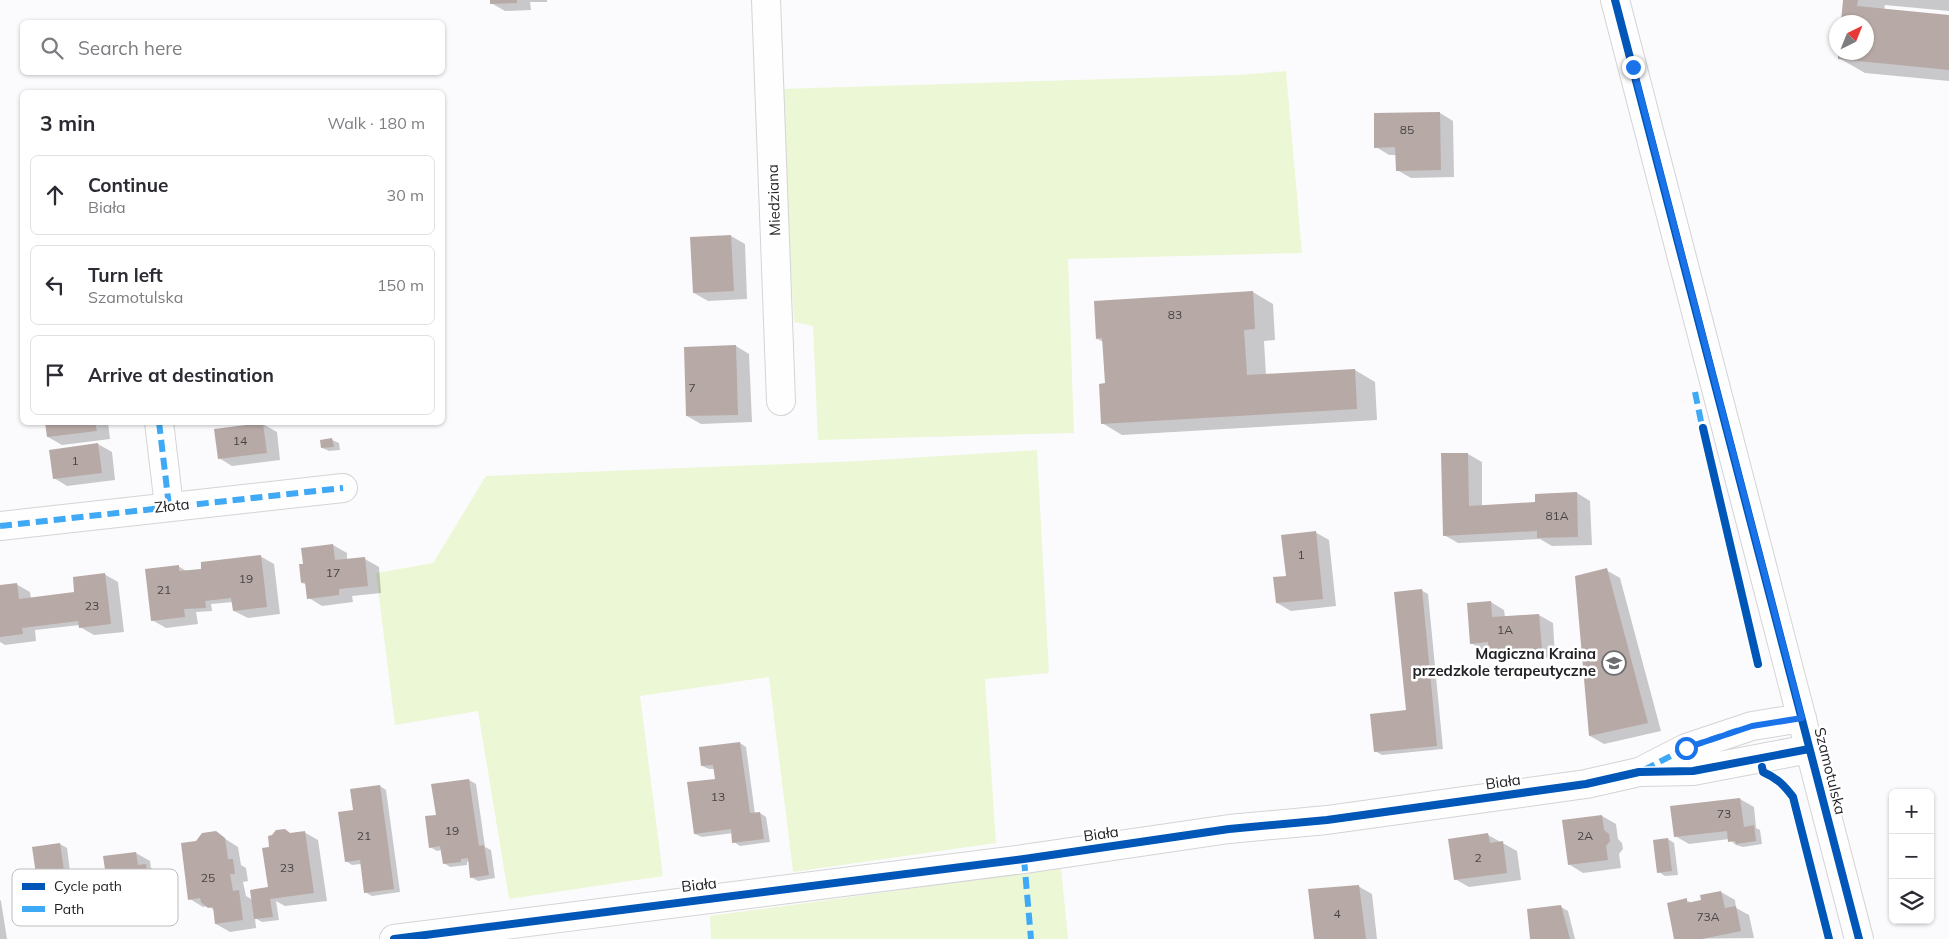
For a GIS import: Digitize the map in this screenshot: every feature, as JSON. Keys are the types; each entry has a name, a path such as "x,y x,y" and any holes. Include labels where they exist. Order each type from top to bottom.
{"street":[{"name":"Miedziana","path":"766,0 782,401"},
{"name":"Szamotulska","path":"1615,0 1859,939"},
{"path":"159,425 170,506"},
{"name":"Złota","path":"0,526 343,488"},
{"name":"Biała","path":"1639,772 1686,748 1742,729 1802,718"},
{"name":"Biała","path":"394,939 514,931 1229,829 1327,820 1586,784 1639,772 1693,771 1810,749"}],"green space":[{"path":"1286,71 1302,253 1068,259 1074,433 818,440 813,326 794,322 780,89 1238,75"},
{"path":"1037,450 1049,673 985,679 996,843 793,872 769,677 640,696 663,876 509,899 478,711 395,725 376,573 433,563 486,476 859,461"},
{"path":"1061,868 1068,939 711,939 710,916"}],"building":[{"path":"490,0 517,0 517,3 490,4"},
{"path":"1843,0 1858,0 1857,6 1949,15 1949,70 1848,60 1874,60 1874,15 1842,15"},
{"path":"1440,112 1441,170 1396,171 1395,147 1374,148 1374,113"},
{"path":"731,235 734,291 693,293 690,237"},
{"path":"1253,291 1255,329 1244,330 1247,375 1355,369 1357,409 1101,424 1099,384 1105,383 1102,338 1096,339 1094,301"},
{"path":"736,345 738,415 686,416 684,347"},
{"path":"45,425 96,425 97,431 47,437"},
{"path":"263,425 267,453 218,459 214,429"},
{"path":"332,438 334,447 321,448 320,440"},
{"path":"98,443 102,473 53,479 49,450"},
{"path":"1441,453 1468,453 1469,506 1535,502 1535,494 1577,492 1578,537 1537,538 1537,531 1443,536"},
{"path":"1316,531 1323,599 1276,603 1273,577 1286,576 1281,535"},
{"path":"333,544 335,560 365,557 368,586 339,589 339,595 307,599 305,582 301,583 299,564 303,564 301,548"},
{"path":"261,555 267,607 233,611 231,598 205,601 206,608 184,609 185,617 151,621 145,569 179,565 179,571 201,569 201,562"},
{"path":"1607,568 1648,723 1589,736 1575,576"},
{"path":"105,573 111,624 79,628 78,621 22,628 23,634 0,637 0,585 17,583 19,599 74,592 73,577"},
{"path":"1422,589 1437,746 1374,752 1370,714 1406,710 1394,592"},
{"path":"1491,601 1492,617 1539,614 1542,650 1489,654 1488,642 1470,644 1467,603"},
{"path":"740,742 750,813 760,812 764,839 732,843 731,829 694,834 687,782 715,779 713,765 701,766 699,747"},
{"path":"469,779 479,846 484,845 489,875 470,878 468,858 461,859 461,862 443,864 440,846 429,848 425,816 436,815 431,784"},
{"path":"380,785 394,889 364,893 360,860 345,862 338,812 353,810 350,789"},
{"path":"1740,798 1744,827 1754,825 1756,841 1736,844 1735,841 1728,842 1727,831 1674,837 1670,806"},
{"path":"1602,815 1604,830 1609,834 1610,841 1606,846 1608,860 1568,865 1562,820"},
{"path":"285,829 290,833 305,831 314,893 270,899 273,917 254,919 250,890 268,887 262,848 269,847 268,836 272,835 276,830"},
{"path":"216,831 225,838 228,859 233,859 235,874 230,874 233,891 239,890 243,920 215,924 213,907 208,908 201,902 200,898 188,900 181,843 196,841 202,833"},
{"path":"1488,833 1490,843 1503,841 1507,873 1454,880 1448,839"},
{"path":"1668,838 1672,871 1657,873 1653,840"},
{"path":"60,843 64,869 35,869 32,847"},
{"path":"136,852 138,865 146,864 147,869 105,869 103,856"},
{"path":"1359,885 1366,939 1314,939 1308,889"},
{"path":"1721,891 1725,908 1736,906 1741,931 1702,939 1674,939 1667,903 1687,898 1687,903 1701,900 1700,895"},
{"path":"1561,905 1570,939 1530,939 1527,909"}],"marked path":[{"path":"1695,392 1703,431"},
{"path":"159,425 169,506"},
{"path":"0,526 343,488"},
{"path":"1644,770 1686,748 1742,729"},
{"path":"1024,859 1031,939"}],"cycle path":[{"path":"1615,0 1859,939"},
{"path":"1703,428 1758,664"},
{"path":"394,939 1024,859 1229,829 1327,820 1586,784 1639,772 1693,771 1809,749"},
{"path":"1762,767 1763,772 1780,782 1793,797 1829,939"}],"place":[{"name":"Magiczna Kraina przedzkole terapeutyczne","path":"1614,663"}],"route":[{"path":"1633,67 1802,718 1752,726 1686,748"}]}
